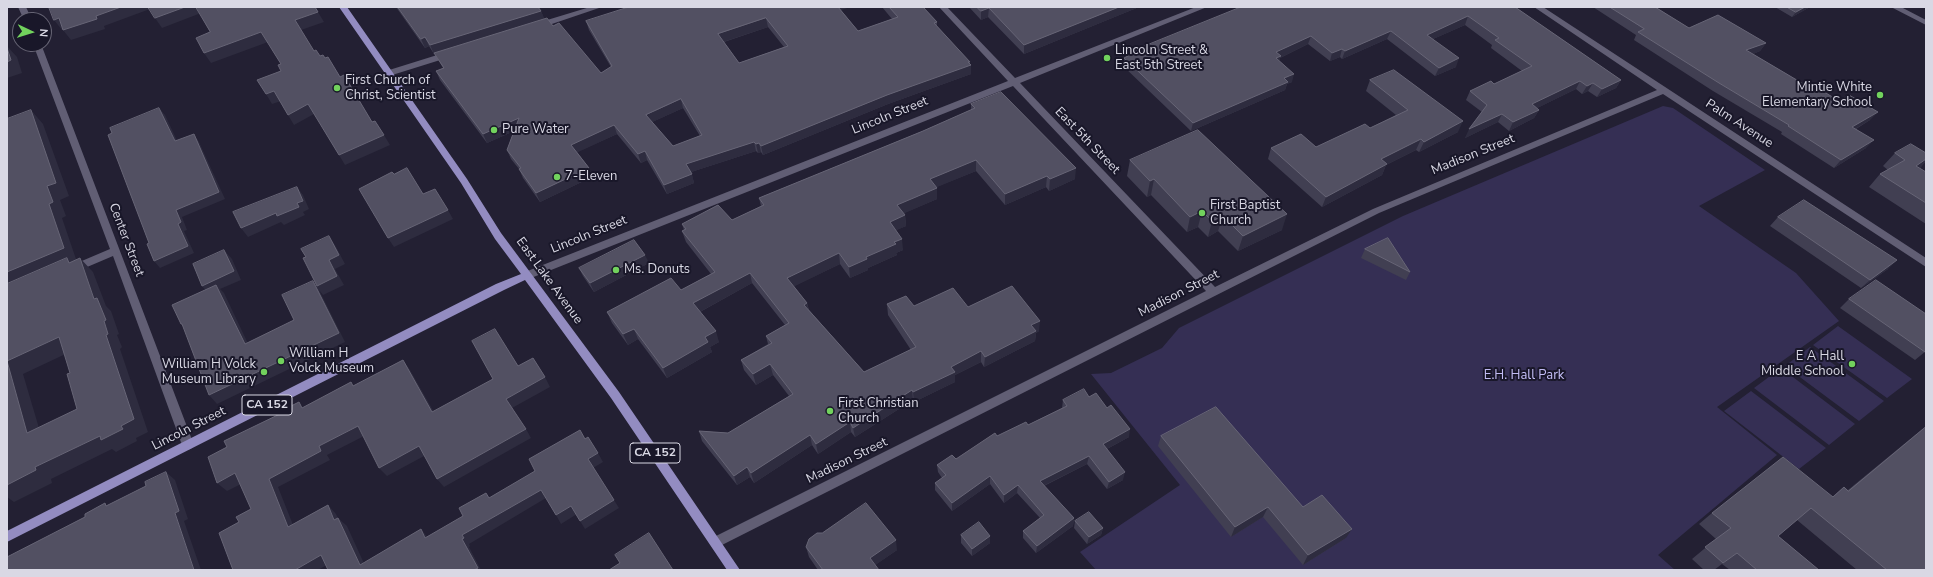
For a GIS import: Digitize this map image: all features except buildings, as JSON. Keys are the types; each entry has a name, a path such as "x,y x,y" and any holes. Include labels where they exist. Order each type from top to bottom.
{"main road":[{"name":"East Lake Avenue","path":"343,7 464,181 498,236 615,395 734,570"},
{"name":"Lincoln Street","path":"7,537 500,286 528,275"}],"street":[{"path":"526,30 598,7"},
{"name":"East 5th Street","path":"943,7 1012,82 1214,293"},
{"name":"Lincoln Street","path":"528,275 1203,7"},
{"name":"Palm Avenue","path":"1538,7 1926,263"},
{"path":"1895,7 1926,24"},
{"name":"Center Street","path":"40,52 188,445"},
{"path":"389,73 457,52"},
{"name":"Madison Street","path":"716,542 1376,211 1664,90"},
{"path":"62,274 116,251"}],"green space":[{"name":"E.H. Hall Park","path":"1663,106 1673,108 1765,170 1699,206 1796,273 1839,321 1717,407 1777,455 1658,555 1675,570 1096,570 1080,552 1180,485 1091,374 1111,373 1162,348 1179,328 1403,216"},
{"path":"1838,326 1912,379 1887,398 1813,345"},
{"path":"1810,347 1884,401 1859,421 1785,366"},
{"path":"1781,368 1855,424 1829,445 1754,388"},
{"path":"1751,391 1826,448 1799,469 1724,411"}],"place":[{"name":"Lincoln Street & East 5th Street","path":"1107,58"},
{"name":"First Church of Christ, Scientist","path":"337,88"},
{"name":"Mintie White Elementary School","path":"1880,95"},
{"name":"Pure Water","path":"494,130"},
{"name":"7-Eleven","path":"557,177"},
{"name":"First Baptist Church","path":"1202,213"},
{"name":"Ms. Donuts","path":"616,270"},
{"name":"William H Volck Museum","path":"281,361"},
{"name":"E A Hall Middle School","path":"1852,364"},
{"name":"William H Volck Museum Library","path":"264,372"},
{"name":"First Christian Church","path":"830,411"}]}
